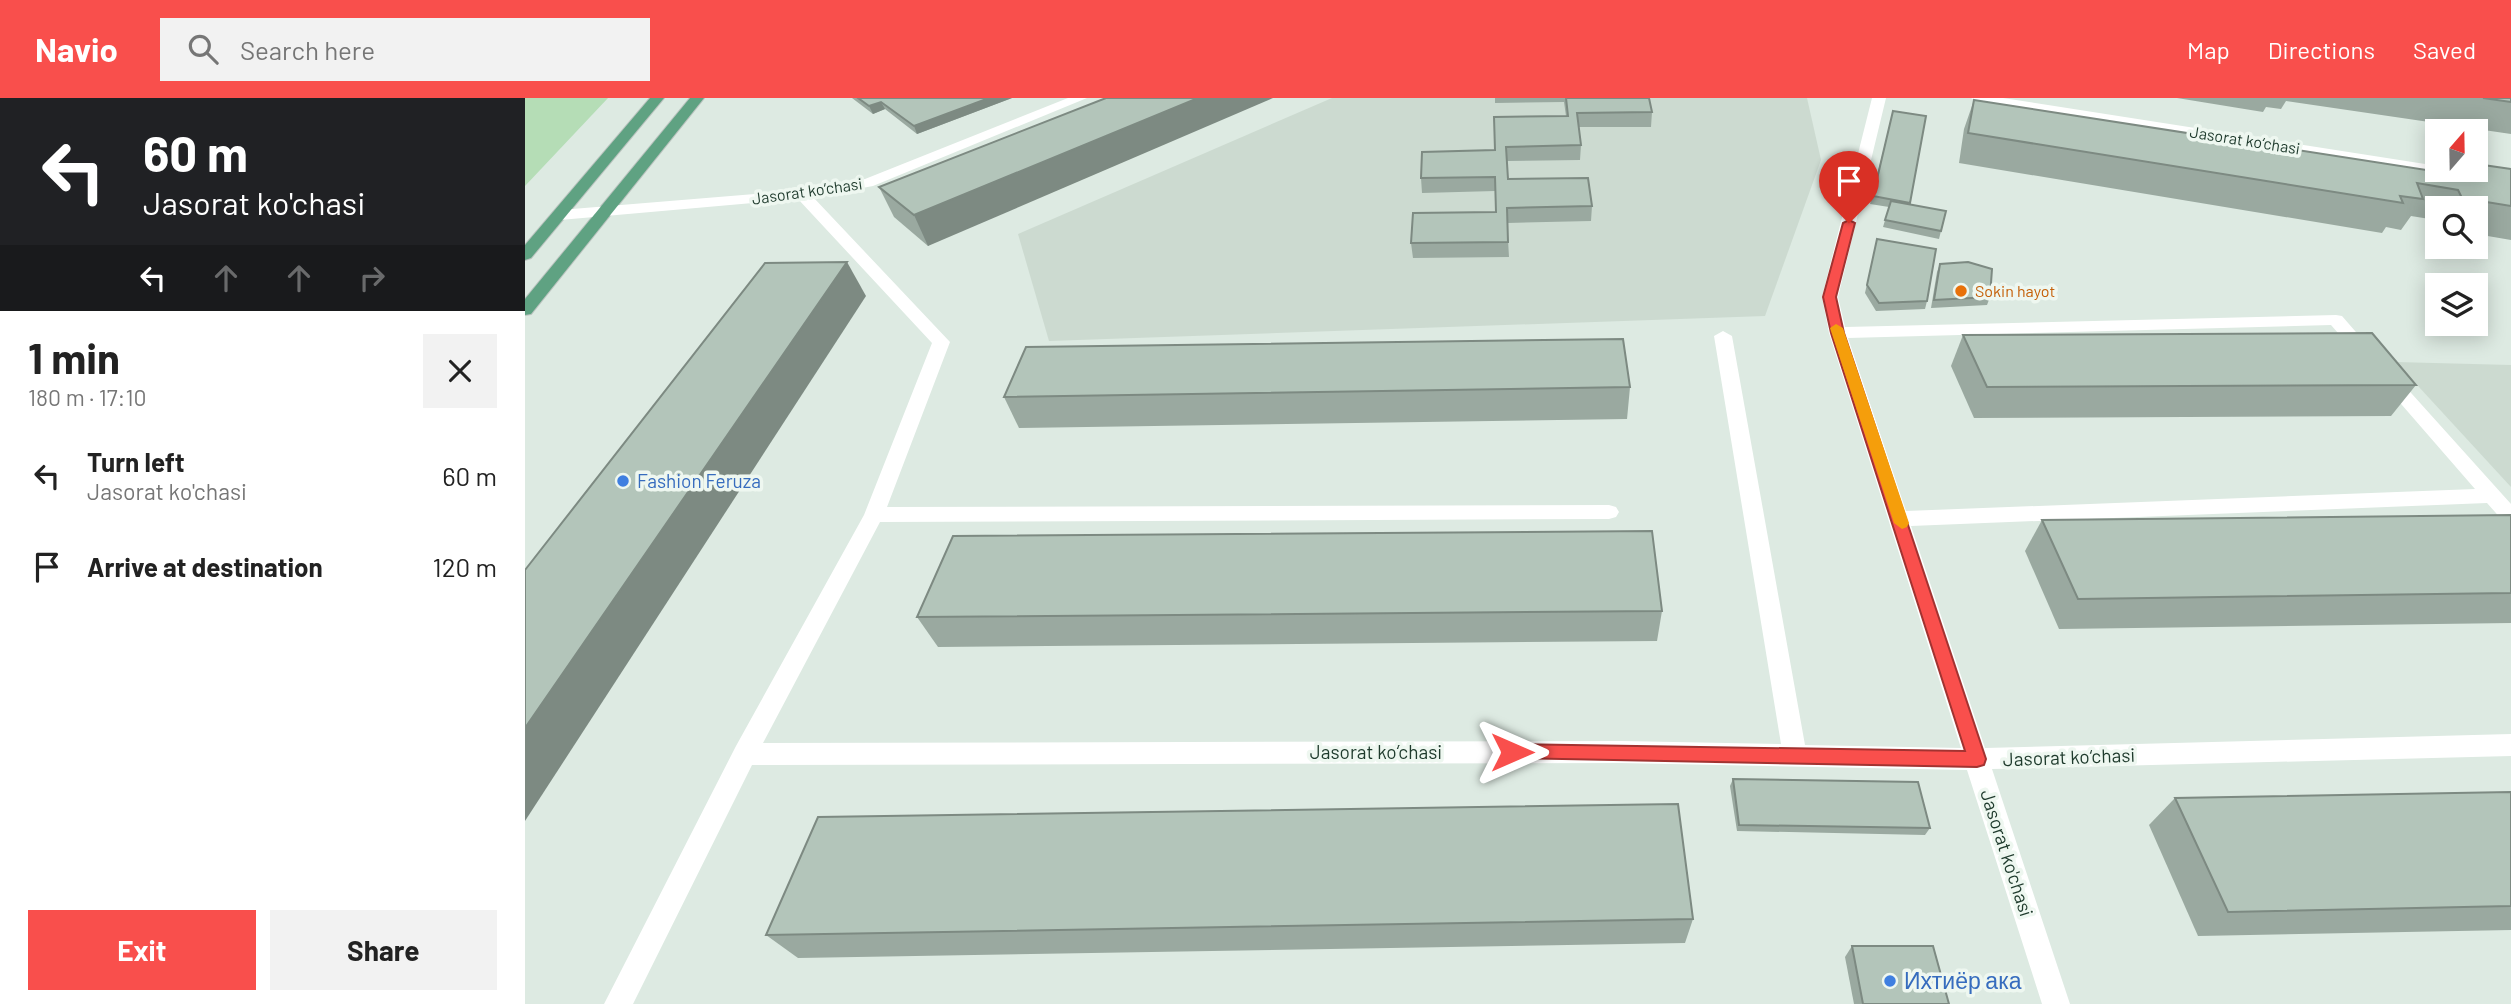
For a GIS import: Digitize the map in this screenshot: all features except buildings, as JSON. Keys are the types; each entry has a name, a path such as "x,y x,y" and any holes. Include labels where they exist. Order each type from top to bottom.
{"main road":[{"path":"525,255 657,98"},
{"path":"525,310 608,212 697,98"}],"street":[{"name":"Jasorat ko‘chasi","path":"560,215 802,194 868,183 1080,98"},
{"name":"Jasorat ko'chasi","path":"1879,98 1830,297 1837,333 1900,519 2056,1004"},
{"name":"Jasorat ko‘chasi","path":"1978,98 2511,182"},
{"path":"618,1004 745,754 874,515 941,342 802,194"},
{"path":"1837,333 2336,320 2511,517"},
{"path":"1723,336 1795,755"},
{"path":"1900,519 2492,496"},
{"path":"874,515 1609,512"},
{"name":"Jasorat ko‘chasi","path":"745,754 1621,752 1977,759 2511,745"}],"shaded area":[{"path":"1332,98 1807,98 1821,160 1765,316 1049,341 1018,234"},
{"path":"2396,362 2511,365 2511,487"}],"green space":[{"path":"525,98 608,98 525,186"}],"slow traffic":[{"path":"1836,328 1902,523"}],"place":[{"name":"Sokin hayot","path":"1961,291"},
{"name":"Fashion Feruza","path":"623,481"},
{"name":"Ихтиёр ака","path":"1890,981"}],"route":[{"path":"1512,752 1977,759 1837,333 1830,297 1849,223"}]}
